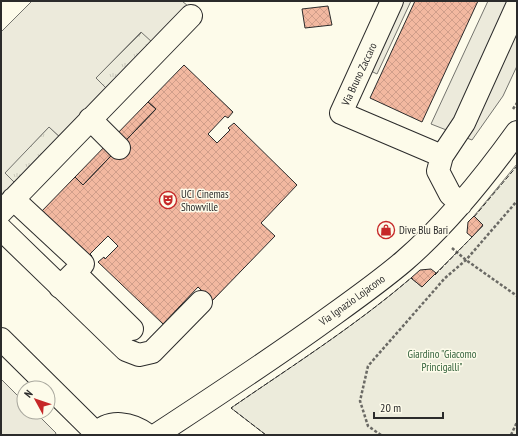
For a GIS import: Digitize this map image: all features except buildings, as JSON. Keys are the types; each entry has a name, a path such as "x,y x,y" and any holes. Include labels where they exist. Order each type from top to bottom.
{"street":[{"name":"Via Bruno Zaccaro","path":"392,1 341,113 442,156"},
{"path":"461,204 450,194 438,171 442,156 464,123 517,6"},
{"path":"67,280 83,264 7,205 191,16"},
{"path":"90,119 119,148"},
{"name":"Via Ignazio Lojacono","path":"156,435 291,344 369,289 404,260 461,204 497,160 513,123"},
{"path":"1,228 132,329"},
{"path":"67,280 126,350 139,355 152,352 201,302"},
{"path":"1,339 95,434 107,426 123,424 140,428 148,435"}],"path":[{"path":"513,123 517,103"},
{"path":"381,435 368,426 360,401 368,366 445,278 466,260 517,201"},
{"path":"434,232 466,260 517,296"},
{"path":"511,435 517,422"}],"green space":[{"path":"142,32 153,43 108,90 96,78"},
{"path":"49,127 61,138 16,184 4,173"},
{"name":"Giardino \"Giacomo Princigalli\"","path":"517,164 517,435 266,435 231,408 346,329 411,278 422,287 483,226 474,216"}],"shaded area":[{"path":"32,1 182,1 188,6 153,43 141,32 96,78 108,90 61,138 49,127 5,173 16,184 1,200 1,32"},
{"path":"403,1 411,1 377,74 371,71"},
{"path":"488,1 517,1 517,66 503,96 472,140 431,124"},
{"path":"1,379 16,394 16,420 43,420 56,433 55,435 1,435"}],"fence":[{"path":"474,217 517,166"},
{"path":"435,275 474,235"},
{"path":"266,435 231,408 346,329 411,278 413,279"}],"place":[{"name":"UCI Cinemas Showville","path":"168,200"},
{"name":"Dive Blu Bari","path":"386,230"}]}
